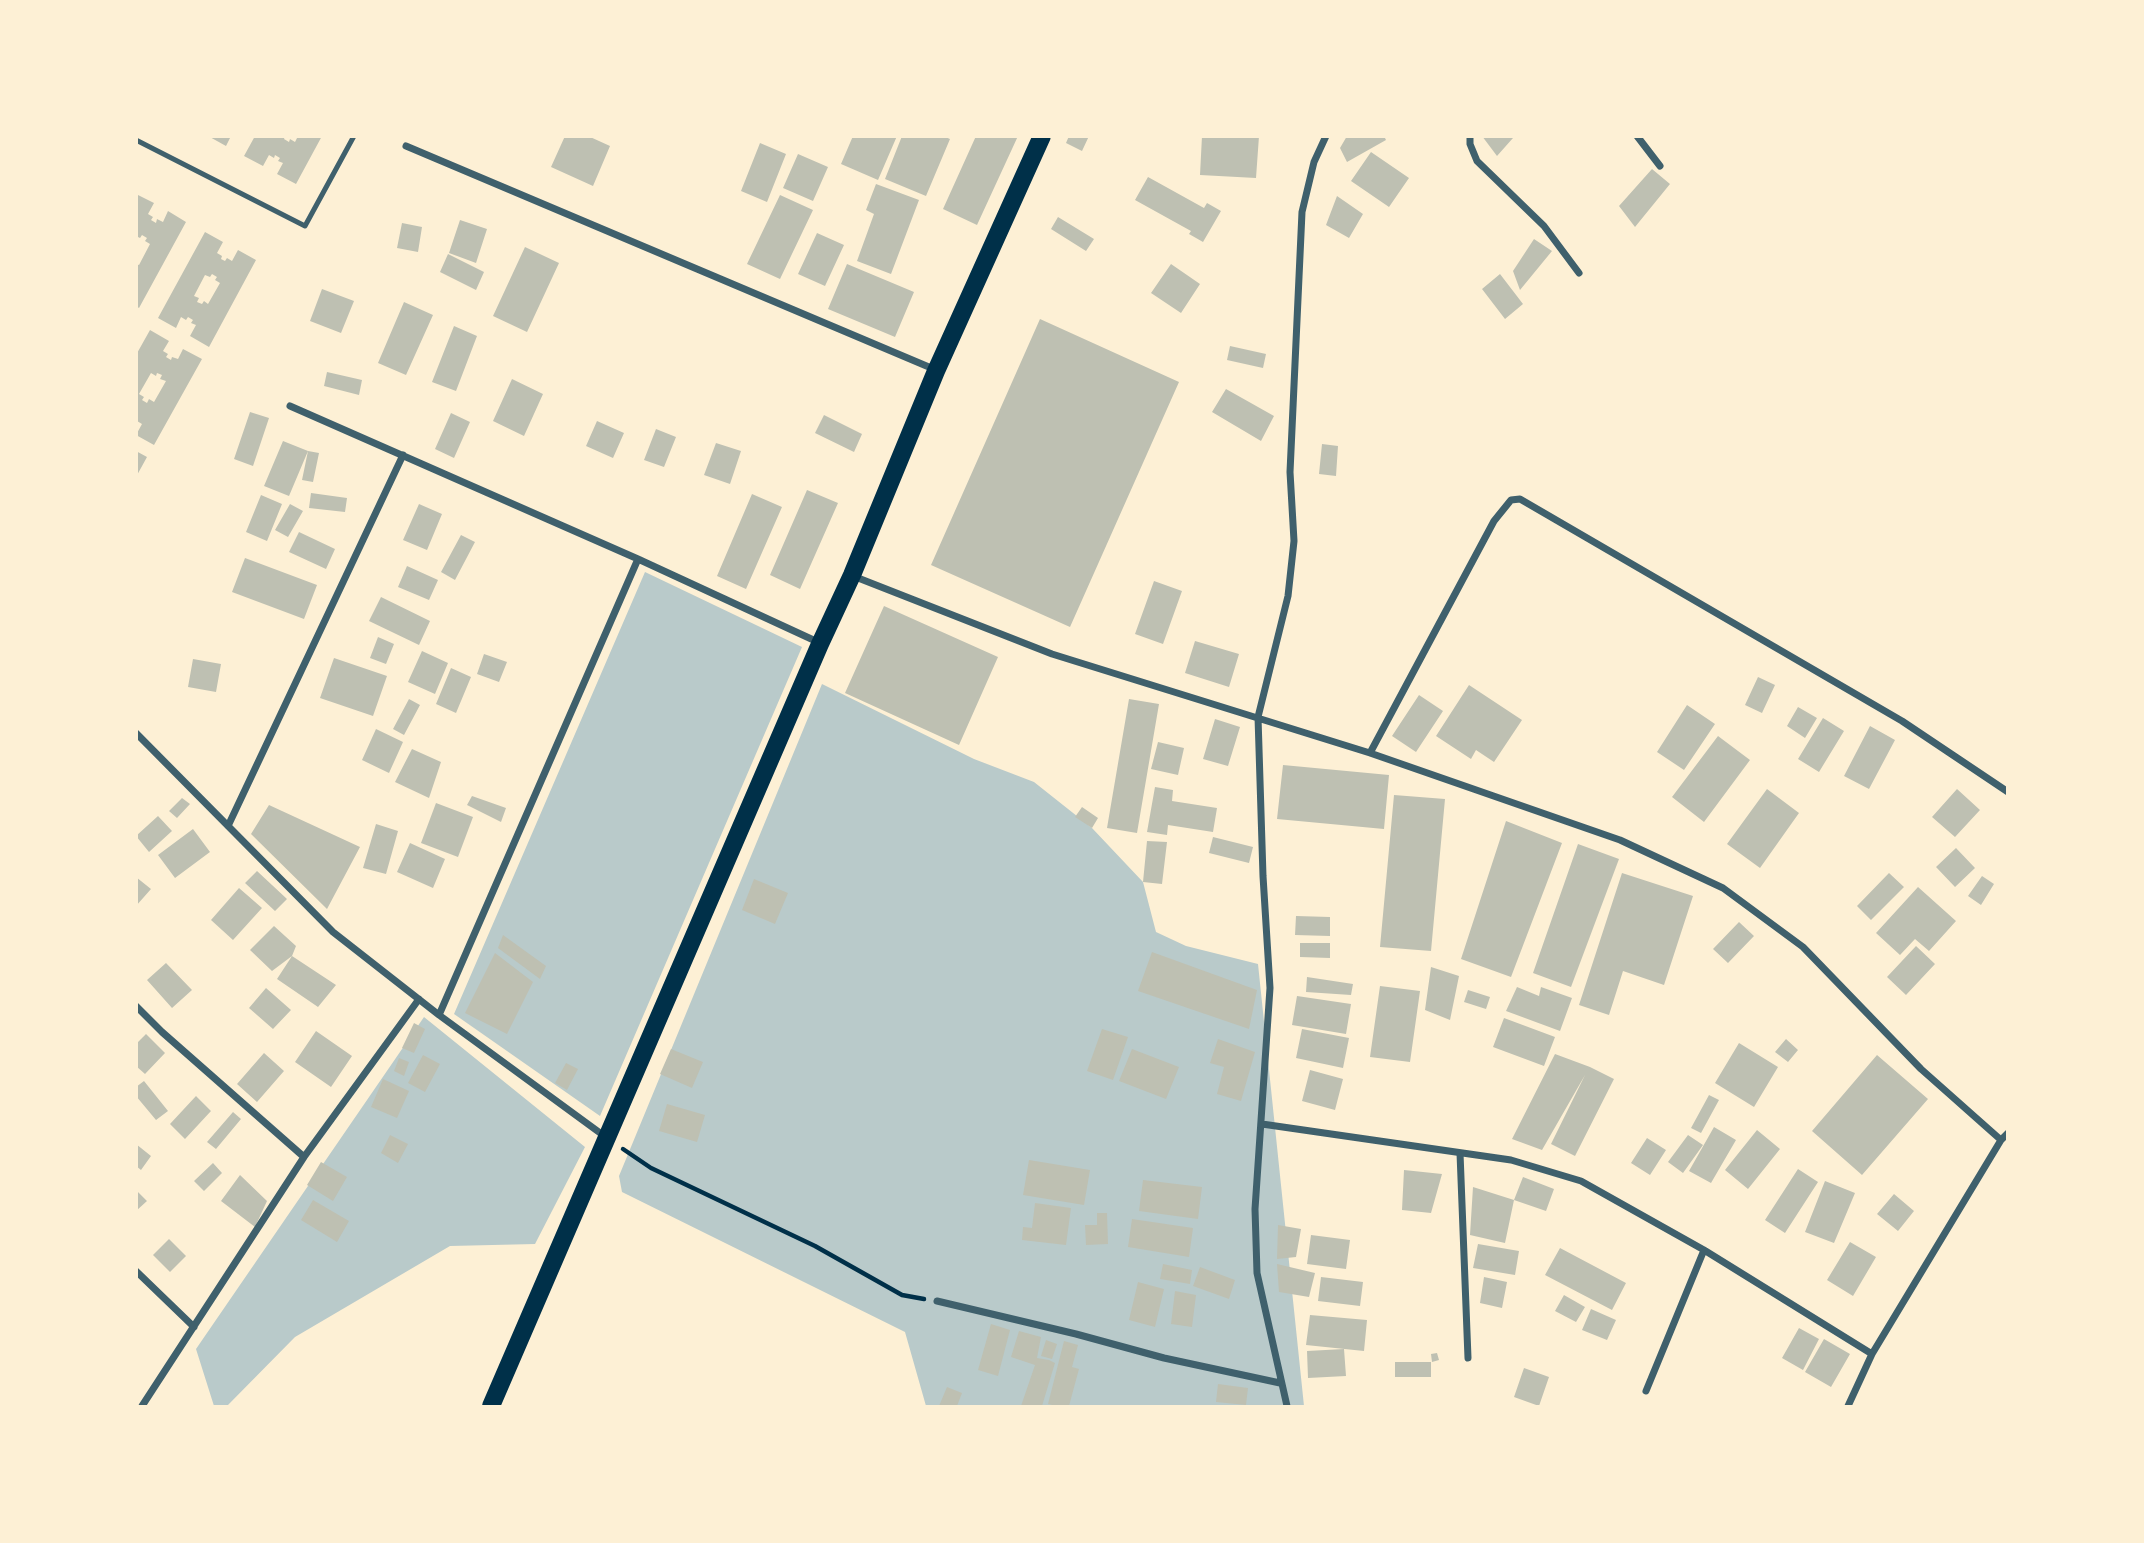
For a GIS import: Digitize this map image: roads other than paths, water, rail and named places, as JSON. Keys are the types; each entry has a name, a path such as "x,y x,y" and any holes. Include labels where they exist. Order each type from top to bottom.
{"main road":[{"path":"491,1406 820,643 852,575 936,371 1042,136"}],"street":[{"path":"1287,1406 1257,1273 1255,1209 1270,988 1258,717 1288,596 1294,541 1290,472 1302,212 1314,162 1326,136"},
{"path":"1470,136 1470,144 1478,161 1544,226 1579,273"},
{"path":"1637,136 1660,166"},
{"path":"407,146 936,371"},
{"path":"290,406 638,559 820,643"},
{"path":"228,826 403,455"},
{"path":"1370,753 1494,521 1511,500 1520,499 1902,721 2007,792"},
{"path":"439,1015 638,559"},
{"path":"852,575 1052,653 1370,753 1620,840 1723,888 1803,947 1921,1069 2001,1140"},
{"path":"136,733 333,932 439,1015 608,1139"},
{"path":"142,1406 304,1157 419,999"},
{"path":"136,1006 304,1157"},
{"path":"1262,1124 1511,1160 1581,1181 1704,1250 1872,1354"},
{"path":"1848,1406 1872,1354 2007,1133"},
{"path":"1460,1153 1468,1358"},
{"path":"1646,1391 1704,1250"},
{"path":"136,1271 194,1327"},
{"path":"937,1301 1164,1358 1280,1383"}],"lane":[{"path":"136,140 305,226 354,136"}]}
